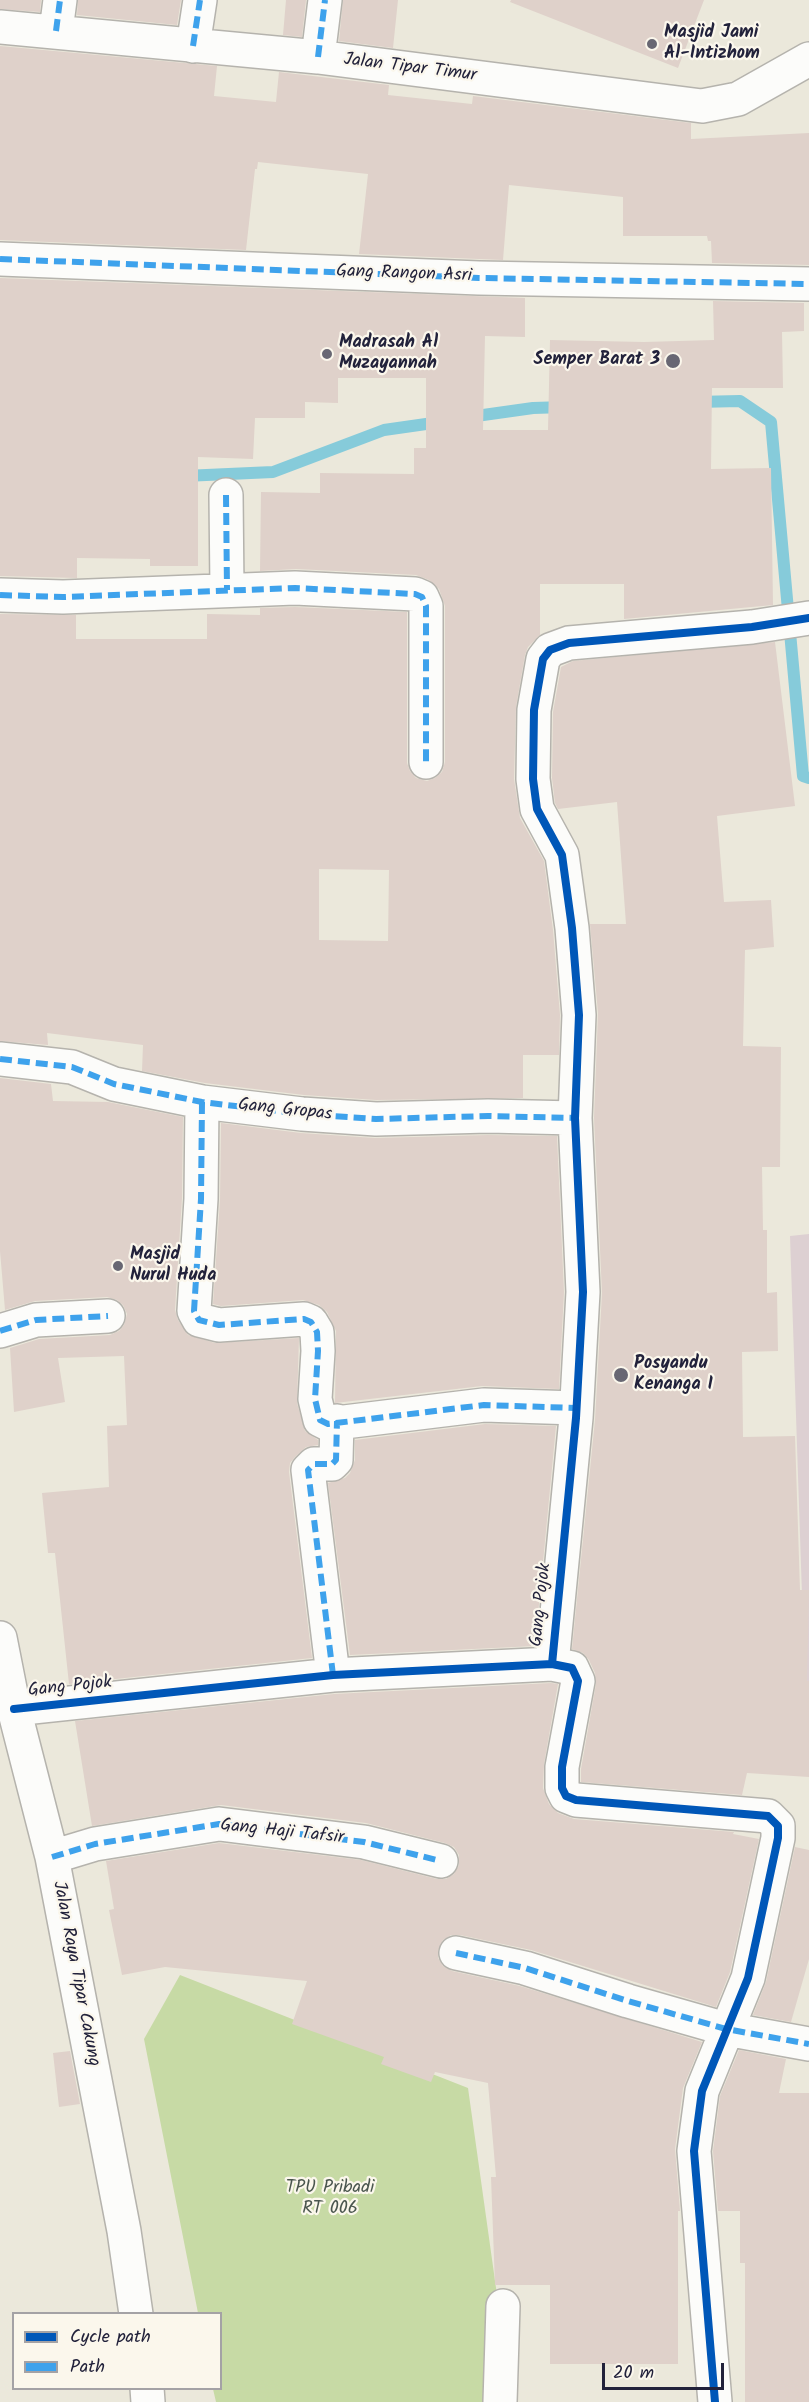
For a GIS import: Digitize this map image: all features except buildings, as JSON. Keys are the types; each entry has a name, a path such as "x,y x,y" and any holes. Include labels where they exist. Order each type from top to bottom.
{"street":[{"path":"193,46 200,0"},
{"path":"318,57 325,0"},
{"name":"Jalan Tipar Timur","path":"0,27 58,15 193,46 318,57 702,106 738,99 809,59"},
{"name":"Gang Rangon Asri","path":"0,259 478,278 809,284"},
{"path":"226,495 227,590"},
{"path":"0,595 63,597 295,588 415,594 422,597 426,606 426,762"},
{"name":"Gang Pojok","path":"14,1709 333,1675 552,1664 576,1408 583,1292 575,1118 579,1015 572,928 562,855 537,808 533,779 534,710 543,659 549,650 569,643 752,627 802,618"},
{"name":"Gang Gropas","path":"0,1059 72,1067 114,1084 202,1102 302,1114 376,1119 488,1116 575,1118"},
{"path":"202,1102 201,1199 194,1311 199,1320 219,1325 304,1319 311,1323 317,1332 316,1411 324,1423 484,1405 576,1408"},
{"path":"0,1331 36,1320 108,1316"},
{"path":"333,1675 308,1470 314,1464 332,1464 336,1460 337,1421"},
{"name":"Jalan Raya Tipar Cakung","path":"0,1638 14,1709 52,1857 124,2231 136,2312"},
{"path":"552,1664 572,1668 578,1680 562,1767 562,1788 566,1796 587,1801 768,1816 778,1826 778,1838 748,1978 702,2091 693,2151 716,2402"},
{"name":"Gang Haji Tafsir","path":"52,1857 95,1844 219,1824 364,1842 441,1860"},
{"path":"456,1953 525,1968 726,2029 809,2044"},
{"path":"501,2402 503,2306"}],"shaded area":[{"path":"809,1234 809,1716 806,1715 790,1236"}],"green space":[{"name":"TPU Pribadi RT 006","path":"180,1975 468,2088 512,2402 216,2402 213,2390 222,2390 222,2312 198,2312 144,2039"}],"waterway":[{"path":"696,402 740,401 771,422 803,776 809,778"},
{"path":"469,417 533,408 565,407"},
{"path":"184,476 273,472 384,430 440,422"}],"marked path":[{"path":"56,31 60,0"},
{"path":"193,46 200,0"},
{"path":"318,57 325,0"},
{"path":"0,259 479,278 809,284"},
{"path":"226,495 227,590"},
{"path":"0,595 63,597 295,588 415,594 422,597 426,606 426,762"},
{"path":"0,1059 72,1067 114,1084 202,1102 302,1114 376,1119 488,1116 575,1118"},
{"path":"202,1102 201,1199 194,1311 199,1320 219,1325 304,1319 311,1322 317,1332 315,1399 320,1420 328,1424 484,1405 576,1408"},
{"path":"0,1331 36,1320 108,1316"},
{"path":"333,1675 308,1470 314,1464 332,1464 336,1460 337,1421"},
{"path":"52,1857 95,1844 219,1824 364,1842 441,1861"},
{"path":"456,1953 525,1968 726,2029 809,2044"}],"cycle path":[{"path":"14,1709 333,1675 552,1664 576,1418 583,1292 575,1118 579,1015 572,928 562,855 537,809 533,779 534,710 543,659 550,650 569,643 752,627 809,618"},
{"path":"552,1664 572,1668 578,1681 562,1767 562,1788 566,1796 576,1800 768,1816 778,1826 778,1838 748,1978 702,2091 694,2151 715,2402"}],"place":[{"name":"Masjid Jami Al-Intizhom","path":"652,44"},
{"name":"Madrasah Al Muzayannah","path":"327,354"},
{"name":"Semper Barat 3","path":"673,361"},
{"name":"Masjid Nurul Huda","path":"118,1266"},
{"name":"Posyandu Kenanga I","path":"621,1375"}]}
